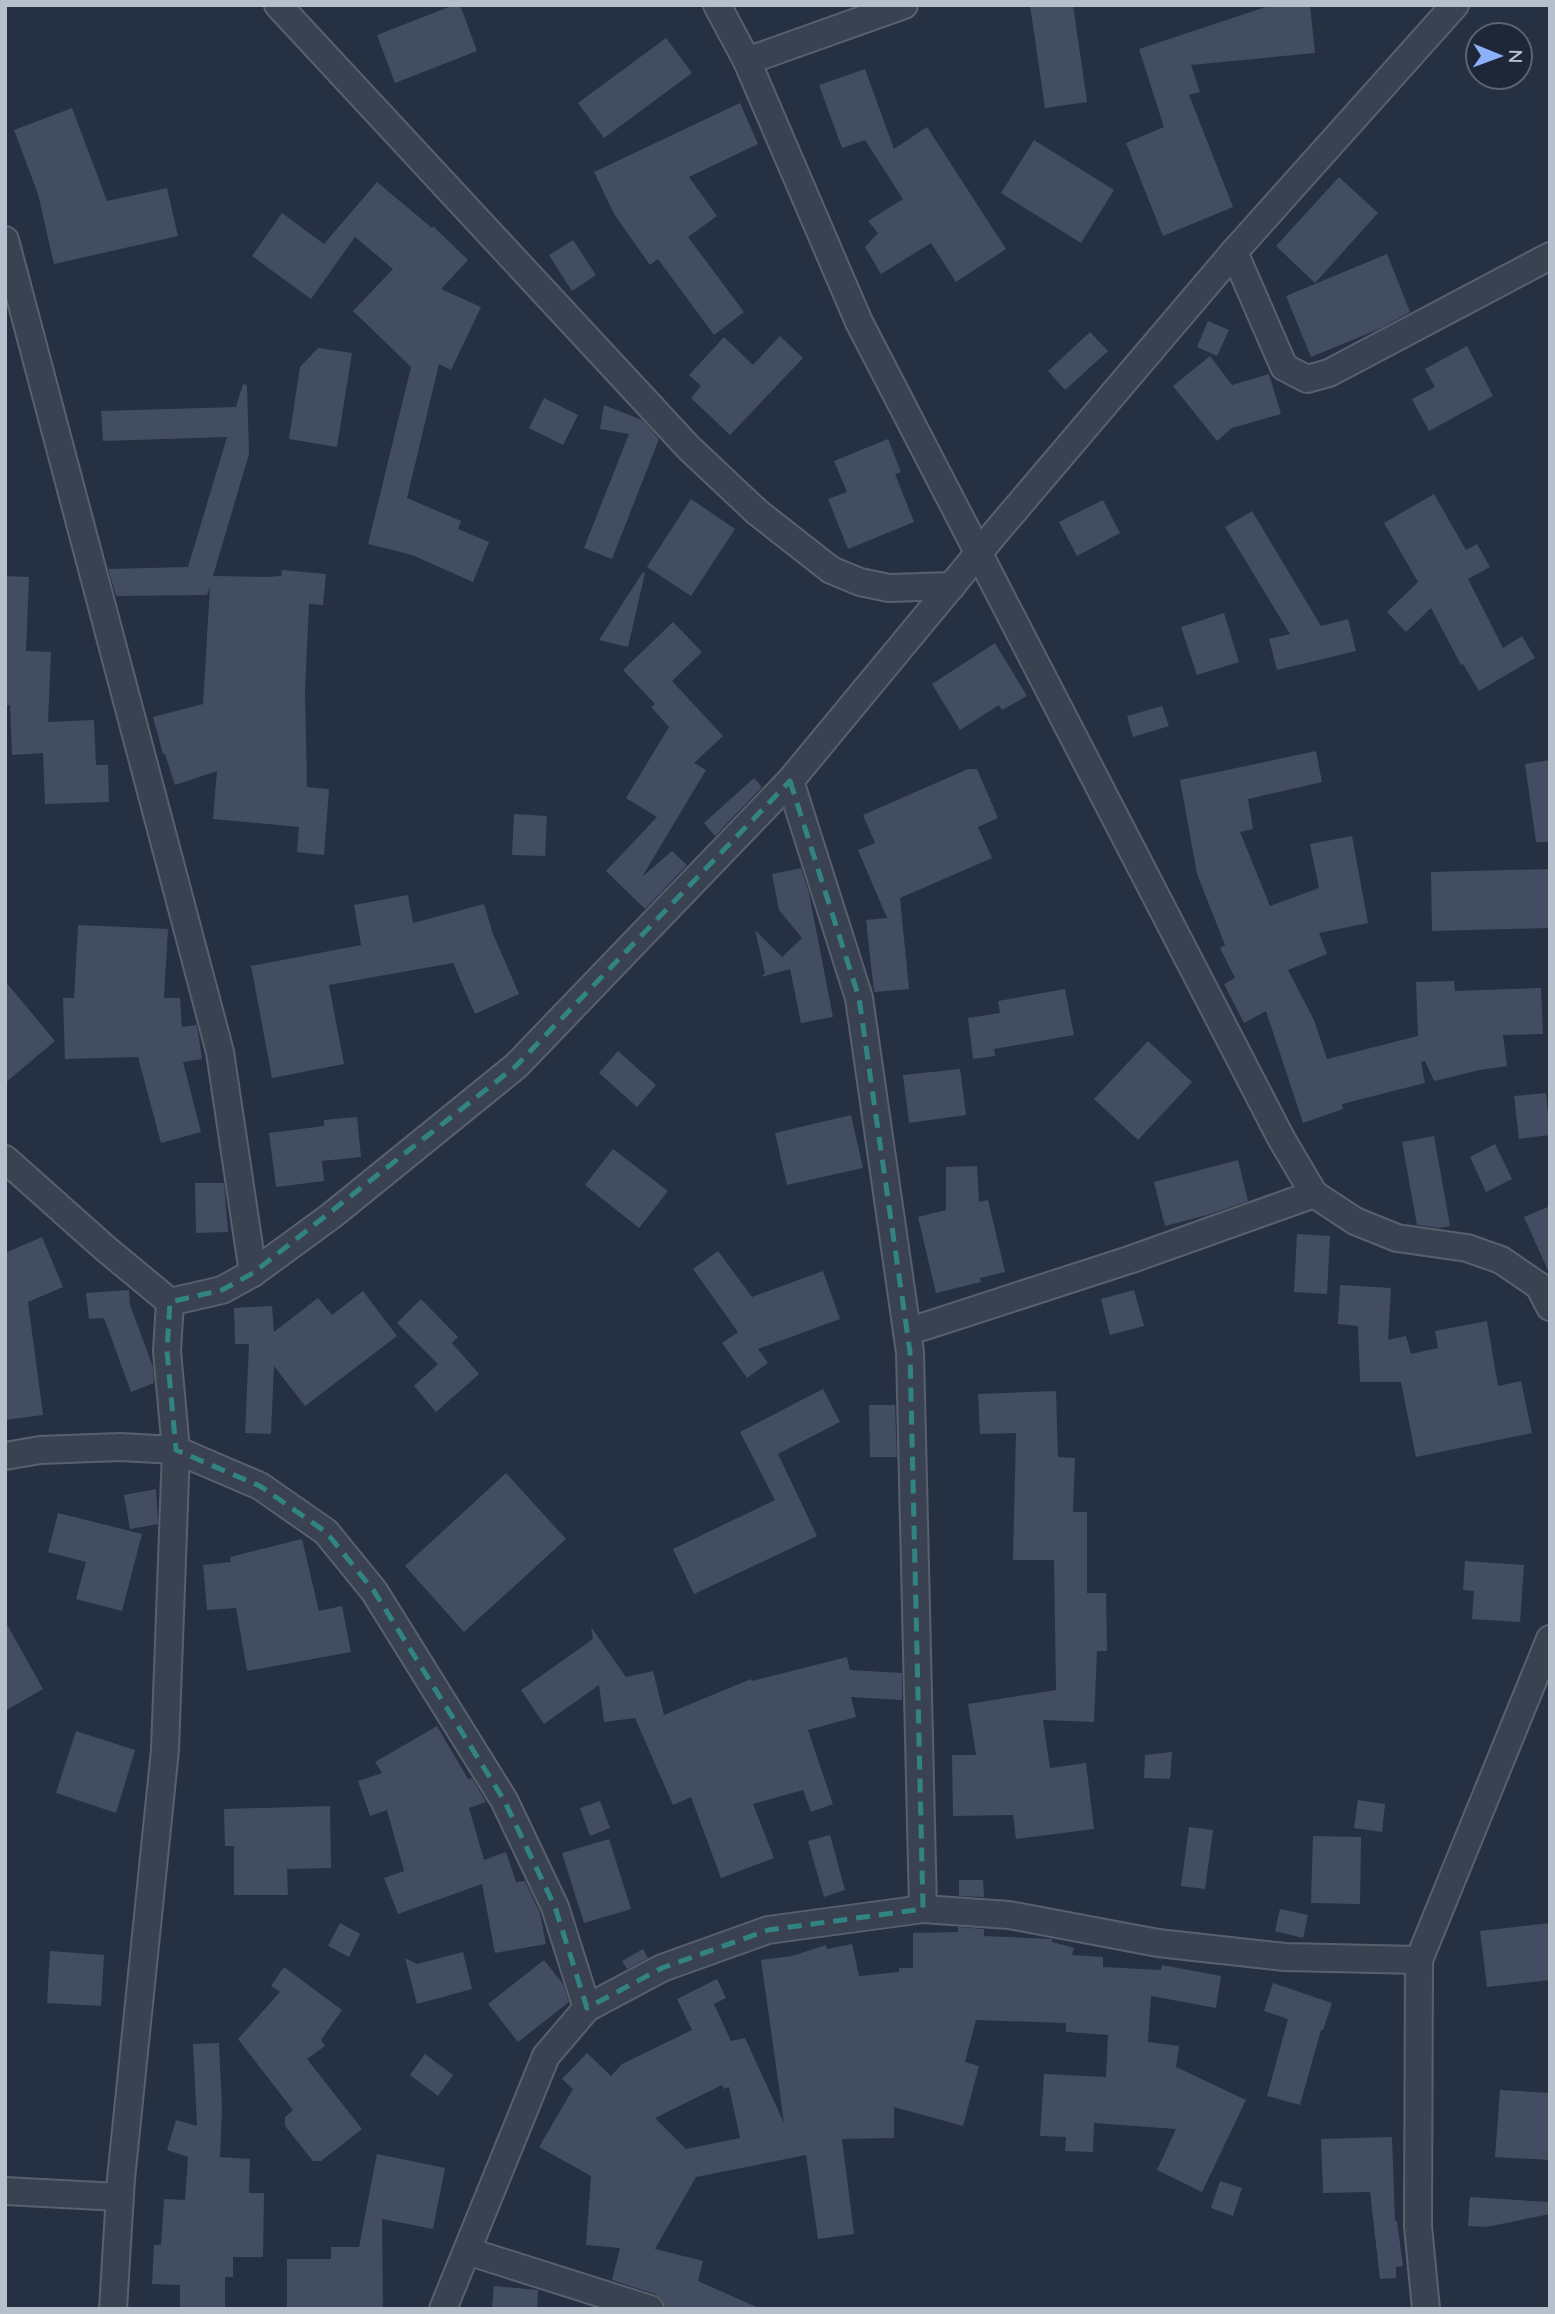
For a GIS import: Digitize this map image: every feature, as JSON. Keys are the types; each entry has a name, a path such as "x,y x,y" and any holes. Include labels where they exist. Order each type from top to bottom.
{"street":[{"path":"278,5 689,448 757,512 831,570 860,582 889,588 952,586"},
{"path":"717,5 747,61 859,322 1281,1139 1314,1194 1355,1221 1397,1238 1467,1248 1501,1260 1539,1286 1550,1307"},
{"path":"747,61 904,5"},
{"path":"170,1302 222,1290 253,1273 331,1216 516,1066 790,781 1234,252 1455,5"},
{"path":"5,240 220,1052 253,1273"},
{"path":"1234,252 1284,366 1307,379 1329,373 1550,256"},
{"path":"790,781 859,998 910,1352 923,1909"},
{"path":"5,1158 106,1249 170,1302"},
{"path":"907,1332 1132,1259 1314,1194"},
{"path":"113,2309 119,2197 165,1750 176,1450 167,1351 170,1302"},
{"path":"5,1456 40,1450 120,1447 176,1450 260,1486 326,1532 374,1591 504,1800 555,1908 587,2008"},
{"path":"1426,2309 1418,2226 1419,1961 1550,1639"},
{"path":"443,2309 546,2056 587,2008 662,1968 768,1930 923,1909 1009,1915 1158,1942 1285,1957 1419,1961"},
{"path":"5,2191 119,2197"},
{"path":"467,2251 650,2309"}],"highlighted area":[{"path":"790,781 859,998 910,1352 923,1909 768,1930 662,1968 587,2008 555,1907 504,1800 374,1591 326,1532 260,1486 176,1450 167,1351 170,1302 222,1290 253,1273 516,1066"}],"building":[{"path":"460,5 477,51 395,83 377,35"},
{"path":"1030,5 1073,5 1087,102 1045,108"},
{"path":"1272,5 1310,5 1315,53 1191,65 1200,92 1189,95 1233,207 1163,236 1126,143 1164,127 1139,49"},
{"path":"666,38 692,73 604,138 578,103"},
{"path":"865,69 894,149 927,127 1006,249 956,282 931,243 881,274 865,247 878,233 868,221 903,199 865,140 842,148 819,85"},
{"path":"740,103 758,144 689,177 717,216 688,237 744,312 714,335 658,259 650,265 614,214 594,172"},
{"path":"72,108 107,201 167,188 178,236 54,264 38,194 14,130"},
{"path":"1034,140 1114,190 1081,243 1001,193"},
{"path":"1339,177 1378,213 1315,283 1276,246"},
{"path":"377,182 432,228 433,226 468,260 441,289 481,307 451,370 439,364 407,498 461,521 458,529 489,542 473,582 412,555 368,544 411,367 353,311 393,269 355,237 311,299 252,256 282,213 324,244"},
{"path":"573,240 596,275 572,291 549,255"},
{"path":"1387,254 1410,312 1379,329 1311,357 1286,296"},
{"path":"1208,321 1229,330 1217,356 1197,347"},
{"path":"1090,332 1108,351 1065,390 1048,371"},
{"path":"780,336 803,358 730,435 691,398 701,386 689,375 724,337 753,365"},
{"path":"1467,346 1493,396 1429,431 1412,399 1435,387 1425,369"},
{"path":"318,348 352,353 337,447 289,439 300,367"},
{"path":"1210,356 1232,385 1269,374 1281,414 1232,428 1217,441 1173,386"},
{"path":"243,384 247,385 249,454 213,576 281,576 282,570 326,574 323,605 309,604 305,692 307,787 329,789 324,855 297,852 299,827 213,819 217,771 175,785 153,717 203,704 210,587 207,595 116,596 109,572 109,569 188,567 227,437 103,441 101,411 236,407"},
{"path":"544,398 578,415 563,445 529,428"},
{"path":"604,405 642,420 659,439 612,559 584,548 629,434 600,429"},
{"path":"888,439 901,472 895,474 914,522 848,549 828,499 847,492 834,461"},
{"path":"1434,494 1466,550 1477,544 1490,567 1468,579 1503,648 1522,636 1535,658 1479,691 1463,664 1461,665 1431,608 1406,632 1387,612 1418,582 1384,523"},
{"path":"691,499 735,529 691,596 647,567"},
{"path":"1103,500 1120,533 1077,556 1059,522"},
{"path":"1252,511 1321,626 1348,619 1356,651 1277,670 1269,639 1290,634 1225,527"},
{"path":"643,572 645,573 628,647 599,640"},
{"path":"5,576 29,577 26,651 51,652 48,722 94,720 96,765 108,765 109,802 45,804 43,753 12,755 10,705 5,705"},
{"path":"1224,613 1239,662 1197,675 1181,627"},
{"path":"673,622 702,652 672,681 723,736 694,763 706,770 642,877 672,851 687,865 645,909 606,871 657,817 626,798 669,727 651,707 655,704 623,670"},
{"path":"995,643 1027,696 1002,710 999,705 960,730 932,684"},
{"path":"1162,706 1169,726 1133,737 1127,716"},
{"path":"1316,751 1322,782 1248,799 1253,829 1240,832 1270,906 1319,888 1310,844 1352,836 1368,923 1319,933 1327,954 1288,970 1314,1020 1327,1059 1418,1036 1416,982 1454,981 1455,991 1541,988 1543,1034 1503,1035 1507,1066 1434,1081 1425,1061 1421,1062 1425,1083 1342,1104 1343,1109 1303,1123 1266,1011 1244,1023 1224,984 1235,978 1220,948 1225,945 1197,874 1180,780"},
{"path":"1550,760 1550,842 1536,842 1525,764"},
{"path":"968,769 977,769 998,818 978,827 992,858 900,898 909,989 874,992 866,920 887,918 858,850 875,843 863,815"},
{"path":"754,778 762,787 715,836 704,823"},
{"path":"514,814 547,816 545,856 512,855"},
{"path":"801,868 809,893 833,1017 801,1023 790,969 761,977 765,973 755,930 782,957 802,938 779,910 772,874"},
{"path":"1550,869 1550,928 1432,931 1431,872"},
{"path":"408,895 413,923 484,904 493,934 519,994 475,1014 453,963 329,985 344,1064 272,1078 251,966 361,945 354,905"},
{"path":"78,925 168,929 164,998 180,998 182,1027 197,1025 202,1059 183,1062 201,1132 161,1143 138,1057 65,1059 63,998 74,998"},
{"path":"5,981 55,1041 5,1083"},
{"path":"1065,989 1074,1035 994,1049 995,1056 973,1059 968,1018 1000,1013 998,1001"},
{"path":"1148,1041 1192,1082 1138,1140 1094,1099"},
{"path":"618,1051 656,1085 637,1107 599,1073"},
{"path":"960,1069 966,1115 909,1123 903,1075"},
{"path":"1546,1093 1550,1135 1519,1139 1514,1096"},
{"path":"851,1115 863,1168 787,1185 775,1133"},
{"path":"357,1117 361,1157 322,1161 324,1181 276,1187 269,1133 324,1126 324,1120"},
{"path":"1434,1136 1450,1226 1439,1228 1417,1225 1402,1142"},
{"path":"1495,1144 1512,1179 1486,1192 1470,1157"},
{"path":"613,1149 668,1191 639,1228 585,1185"},
{"path":"1238,1160 1248,1201 1165,1226 1154,1182"},
{"path":"977,1166 979,1202 988,1200 1005,1272 980,1278 981,1282 936,1293 918,1217 946,1210 946,1167"},
{"path":"195,1183 224,1183 228,1232 196,1233"},
{"path":"1550,1206 1550,1275 1524,1217"},
{"path":"1297,1234 1330,1236 1327,1294 1294,1292"},
{"path":"42,1237 63,1287 28,1302 43,1415 5,1420 5,1253"},
{"path":"718,1251 752,1297 823,1271 840,1319 758,1349 768,1363 747,1378 722,1343 738,1332 693,1269"},
{"path":"1340,1285 1391,1288 1388,1340 1406,1336 1411,1354 1438,1348 1435,1331 1487,1321 1498,1386 1521,1381 1532,1433 1416,1457 1401,1382 1360,1382 1358,1326 1338,1324"},
{"path":"129,1290 130,1305 153,1367 154,1383 131,1392 104,1318 89,1319 86,1293"},
{"path":"1134,1290 1144,1326 1110,1335 1101,1299"},
{"path":"363,1291 397,1336 305,1406 274,1366 271,1434 245,1433 249,1344 235,1344 234,1308 272,1306 274,1332 318,1298 332,1315"},
{"path":"421,1299 458,1337 452,1343 479,1374 436,1412 414,1386 438,1364 397,1323"},
{"path":"823,1389 840,1422 778,1454 817,1536 694,1594 673,1549 775,1500 740,1432"},
{"path":"1056,1391 1058,1457 1075,1458 1073,1512 1087,1512 1087,1593 1106,1593 1107,1651 1097,1651 1094,1722 1043,1720 1050,1768 1086,1763 1094,1829 1016,1839 1013,1815 953,1816 952,1755 976,1755 968,1704 1056,1690 1054,1560 1013,1560 1016,1433 980,1434 978,1394"},
{"path":"869,1405 895,1405 897,1457 870,1457"},
{"path":"506,1473 566,1539 464,1632 405,1566"},
{"path":"156,1489 158,1524 130,1529 124,1495"},
{"path":"58,1513 142,1534 122,1611 76,1599 86,1562 48,1552"},
{"path":"302,1539 319,1611 342,1606 351,1652 247,1671 236,1608 207,1610 203,1565 231,1562 230,1557"},
{"path":"1465,1561 1524,1565 1520,1622 1472,1619 1474,1591 1463,1590"},
{"path":"5,1621 43,1689 5,1711"},
{"path":"591,1627 626,1677 653,1671 664,1715 751,1679 752,1681 847,1657 850,1670 902,1673 902,1700 851,1697 856,1717 808,1730 833,1804 811,1812 803,1790 753,1804 774,1858 721,1878 691,1797 673,1805 635,1718 604,1722 599,1685 544,1724 521,1690 593,1639"},
{"path":"437,1726 468,1779 472,1778 486,1802 469,1808 484,1860 506,1852 516,1882 525,1881 540,1913 546,1944 495,1953 482,1884 398,1914 384,1878 404,1871 387,1810 370,1816 358,1781 382,1773 375,1762"},
{"path":"76,1731 135,1750 116,1813 56,1793"},
{"path":"1172,1752 1170,1779 1144,1778 1145,1755"},
{"path":"1358,1800 1385,1804 1382,1832 1354,1828"},
{"path":"600,1801 610,1828 590,1836 580,1808"},
{"path":"330,1806 331,1868 287,1869 288,1895 234,1895 234,1846 225,1846 224,1809"},
{"path":"1189,1827 1213,1830 1205,1889 1181,1886"},
{"path":"830,1835 845,1890 824,1897 808,1841"},
{"path":"1313,1836 1361,1837 1360,1904 1311,1903"},
{"path":"609,1839 631,1909 584,1923 562,1853"},
{"path":"959,1880 983,1880 984,1897 959,1896"},
{"path":"1280,1909 1308,1915 1303,1938 1275,1931"},
{"path":"340,1923 360,1934 349,1957 328,1946"},
{"path":"1550,1923 1550,1980 1487,1987 1480,1931"},
{"path":"958,1927 984,1929 984,1936 1052,1939 1052,1942 1074,1948 1072,1955 1103,1957 1103,1967 1161,1970 1162,1965 1221,1976 1216,2008 1151,1996 1148,2042 1179,2046 1176,2067 1246,2100 1202,2192 1157,2170 1176,2129 1094,2123 1093,2152 1065,2151 1066,2137 1040,2136 1044,2074 1106,2077 1108,2035 1066,2032 1066,2023 976,2020 965,2062 979,2066 963,2126 894,2107 894,2138 842,2139 854,2234 818,2239 806,2155 696,2177 655,2249 703,2261 698,2281 761,2309 672,2309 665,2307 662,2299 655,2294 612,2280 620,2248 586,2245 591,2176 539,2147 573,2089 562,2079 587,2053 611,2076 622,2064 692,2030 677,1999 717,1979 726,1998 714,2004 731,2041 745,2038 784,2123 761,1960 792,1956 826,1945 827,1949 852,1944 859,1976 899,1972 899,1968 913,1968 913,1933 958,1932","holes":["722,2085 724,2089 729,2087 740,2138 686,2149 655,2118"]},
{"path":"643,1949 648,1958 627,1969 622,1961"},
{"path":"50,1951 104,1955 101,2006 47,2003"},
{"path":"463,1952 472,1989 417,2004 405,1958 417,1964"},
{"path":"544,1960 563,1984 569,2002 518,2042 488,2004"},
{"path":"284,1967 342,2010 321,2040 325,2046 307,2059 362,2129 321,2161 313,2161 285,2126 285,2117 293,2110 238,2039 280,1992 271,1986"},
{"path":"1273,1983 1332,2003 1321,2030 1300,2105 1267,2096 1288,2019 1264,2011"},
{"path":"219,2043 222,2109 220,2157 250,2159 249,2193 264,2193 263,2257 233,2257 233,2277 225,2277 225,2309 180,2309 180,2285 152,2284 154,2245 161,2245 164,2199 185,2200 188,2157 167,2150 176,2120 197,2126 193,2044"},
{"path":"425,2054 453,2075 438,2096 410,2075"},
{"path":"1500,2090 1550,2093 1550,2160 1495,2157"},
{"path":"1392,2137 1395,2221 1403,2266 1396,2267 1396,2278 1380,2279 1370,2192 1323,2193 1321,2139"},
{"path":"377,2154 445,2168 433,2229 382,2219 383,2309 287,2309 287,2259 331,2259 331,2247 359,2247"},
{"path":"1220,2181 1242,2188 1233,2216 1211,2208"},
{"path":"1470,2197 1550,2202 1550,2214 1486,2227 1468,2226"},
{"path":"494,2286 538,2290 537,2309 492,2309"}]}
